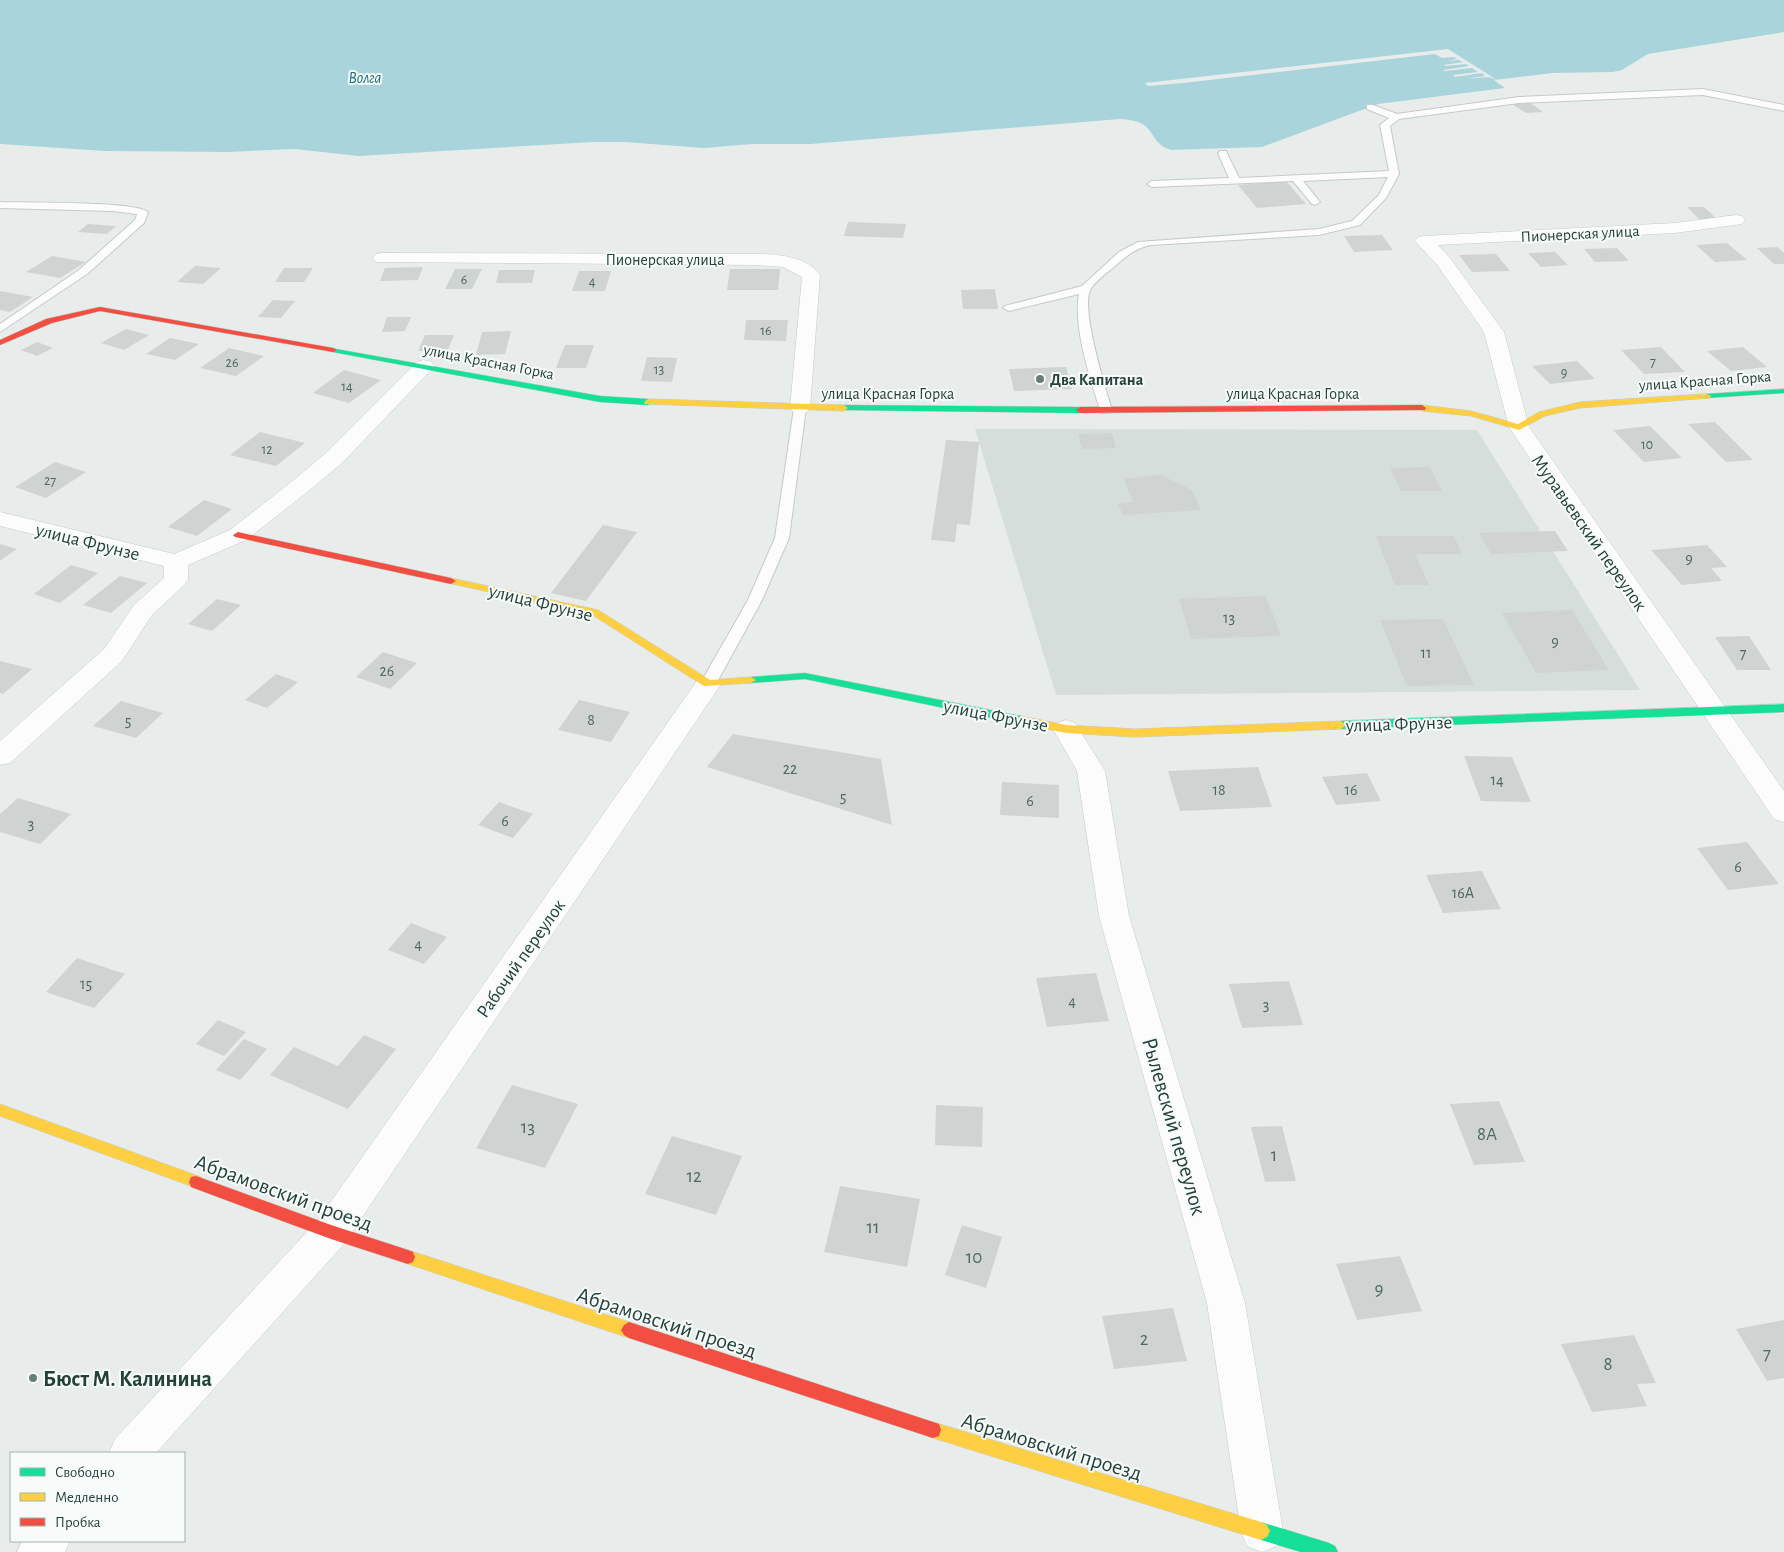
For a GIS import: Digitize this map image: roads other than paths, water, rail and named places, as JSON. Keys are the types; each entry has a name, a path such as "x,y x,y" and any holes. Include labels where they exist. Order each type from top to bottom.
{"street":[{"name":"Пионерская улица","path":"1424,240 1675,228 1736,220"},
{"name":"Муравьевский переулок","path":"1424,240 1444,262 1494,332 1519,428 1784,812"},
{"name":"Пионерская улица","path":"382,258 735,259 791,263 803,267 811,275 800,408"},
{"name":"улица Красная Горка","path":"0,343 26,328 73,312 100,309 600,399 683,405 800,408 1106,410 1437,408 1483,415 1519,428 1542,414 1580,405 1784,391"},
{"path":"0,756 113,655 143,610 176,580 176,562 238,535 334,458 424,366"},
{"name":"улица Фрунзе","path":"0,520 176,562"},
{"name":"улица Фрунзе","path":"238,535 594,612 708,684 805,676 1066,729 1135,733 1784,708"},
{"name":"Рабочий переулок","path":"130,1452 331,1232 708,684"},
{"name":"Рылевский переулок","path":"1066,729 1091,771 1114,916 1226,1303 1262,1531"},
{"name":"Абрамовский проезд","path":"0,1110 331,1232 916,1425 1329,1552"},
{"path":"38,1552 48,1542"}],"lane":[{"path":"1009,308 1085,289 1123,252 1134,246 1151,242 1319,232 1356,223 1383,196 1394,174 1385,125 1396,117 1519,100 1703,92 1784,108"},
{"path":"1370,107 1396,117"},
{"path":"1223,153 1235,180"},
{"path":"1152,184 1394,174"},
{"path":"1295,177 1316,202"},
{"path":"0,205 112,208 144,212 140,221 83,272 0,329"},
{"path":"1085,289 1083,309 1099,390 1106,410"},
{"path":"708,684 755,600 782,538 800,408"}],"water":[{"name":"Волга","path":"0,0 1784,0 1784,32 1648,54 1622,70 1613,72 1552,73 1494,80 1505,88 1378,104 1262,147 1171,150 1158,142 1147,127 1141,123 1120,119 810,144 752,144 704,148 625,142 593,142 359,156 294,149 229,152 105,151 0,144"}],"place":[{"name":"Два Капитана","path":"1040,379"},
{"name":"Бюст М. Калинина","path":"33,1378"}]}
